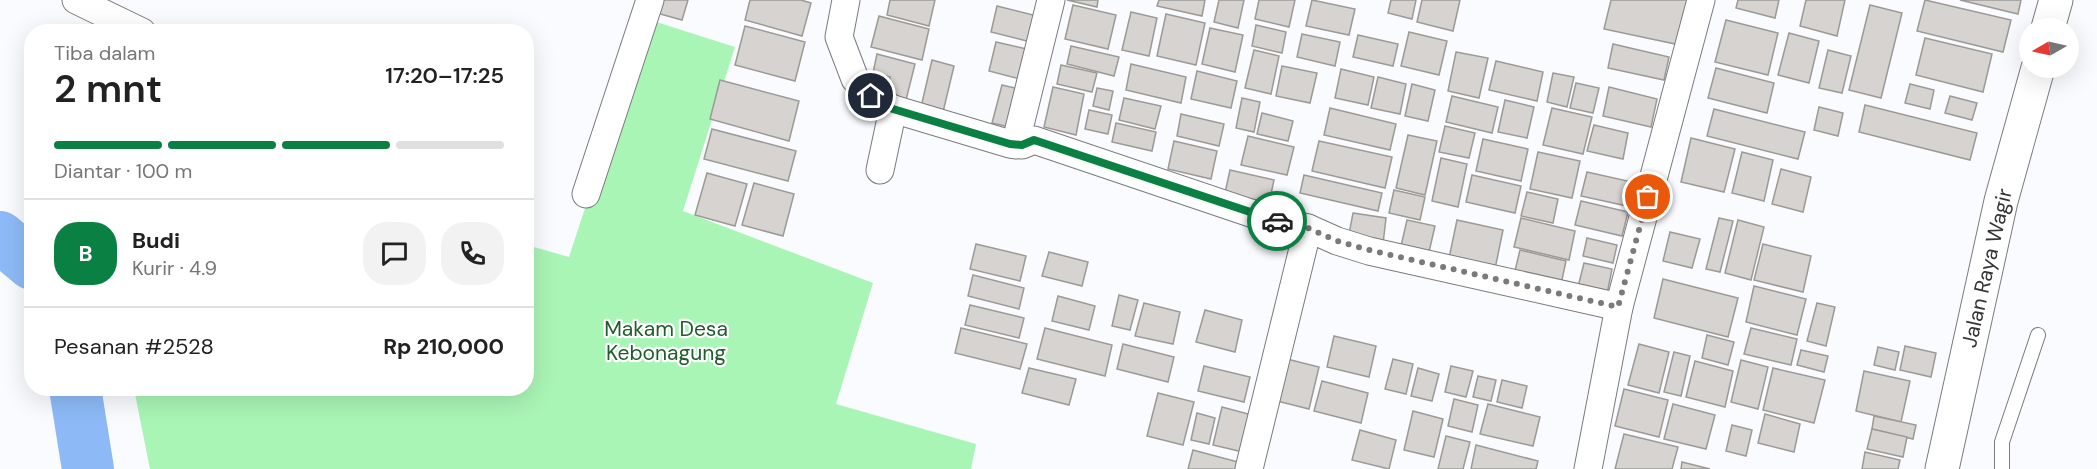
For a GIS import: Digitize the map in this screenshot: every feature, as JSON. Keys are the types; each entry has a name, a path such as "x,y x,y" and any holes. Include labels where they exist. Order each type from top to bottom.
{"main road":[{"path":"2051,18 2056,0"},
{"name":"Jalan Raya Wagir","path":"1942,469 2001,201 2035,78"}],"street":[{"path":"76,0 126,24"},
{"path":"586,194 650,0"},
{"path":"846,0 839,37 846,61 855,80 871,96 893,109 1015,145 1034,140 1274,221 1308,228 1337,241 1369,250 1618,307"},
{"path":"1015,145 1051,0"},
{"path":"1588,469 1618,307 1701,0"},
{"path":"880,170 893,109"},
{"path":"1249,469 1308,228"}],"lane":[{"path":"2002,469 2002,442 2038,335"}],"green space":[{"name":"Makam Desa Kebonagung","path":"647,19 735,47 683,211 873,283 836,404 976,444 971,469 150,469 135,396 534,396 534,247 569,257"}],"building":[{"path":"656,0 688,0 682,20 653,12"},
{"path":"750,0 801,0 811,3 802,36 745,20"},
{"path":"890,0 935,0 929,26 887,15"},
{"path":"1067,0 1098,0 1097,7"},
{"path":"1159,0 1205,0 1202,16 1157,6"},
{"path":"1219,0 1244,0 1238,28 1214,22"},
{"path":"1259,0 1295,0 1289,27 1255,19"},
{"path":"1312,0 1355,9 1349,35 1306,26"},
{"path":"1391,0 1416,0 1412,19 1388,13"},
{"path":"1422,0 1460,0 1453,31 1417,22"},
{"path":"1611,0 1693,0 1680,45 1604,29"},
{"path":"1738,0 1779,0 1775,18 1736,8"},
{"path":"1806,0 1845,0 1837,36 1800,26"},
{"path":"1925,0 2011,20 2003,52 1917,31"},
{"path":"1960,0 2021,0 2018,14"},
{"path":"1073,5 1116,15 1108,49 1065,39"},
{"path":"1870,5 1902,13 1881,98 1849,90"},
{"path":"997,6 1041,17 1035,43 991,32"},
{"path":"1131,12 1157,18 1149,56 1122,50"},
{"path":"1166,14 1205,23 1196,65 1157,56"},
{"path":"879,16 929,29 922,60 871,47"},
{"path":"1726,20 1778,33 1768,75 1715,62"},
{"path":"1256,25 1286,32 1282,53 1252,46"},
{"path":"745,26 805,42 795,81 735,65"},
{"path":"1210,28 1243,35 1235,72 1202,64"},
{"path":"1409,32 1447,41 1439,75 1401,66"},
{"path":"1789,33 1819,41 1809,83 1778,75"},
{"path":"1302,34 1340,42 1335,66 1297,57"},
{"path":"1358,35 1398,44 1393,66 1353,57"},
{"path":"1925,38 1992,54 1983,92 1916,75"},
{"path":"996,42 1031,50 1024,80 989,71"},
{"path":"1613,44 1669,57 1664,80 1608,68"},
{"path":"1071,46 1119,57 1114,76 1067,64"},
{"path":"1254,50 1279,56 1271,94 1245,88"},
{"path":"1828,50 1851,56 1842,93 1819,88"},
{"path":"1456,52 1488,58 1479,98 1448,91"},
{"path":"877,54 915,64 905,104 885,99 890,77 873,73"},
{"path":"932,60 954,66 943,112 921,107"},
{"path":"1496,61 1543,72 1537,101 1489,90"},
{"path":"1131,64 1186,77 1181,103 1126,90"},
{"path":"1061,65 1097,73 1092,92 1057,84"},
{"path":"1282,66 1317,73 1310,103 1276,96"},
{"path":"1716,68 1774,83 1767,113 1708,98"},
{"path":"1341,69 1374,77 1368,105 1335,98"},
{"path":"1197,71 1237,81 1231,108 1191,99"},
{"path":"1553,73 1574,77 1567,107 1547,102"},
{"path":"1378,77 1406,84 1400,114 1371,108"},
{"path":"720,80 799,101 789,141 710,119"},
{"path":"1576,83 1599,88 1593,113 1570,108"},
{"path":"1412,84 1435,90 1428,121 1405,116"},
{"path":"1910,84 1934,90 1930,109 1905,103"},
{"path":"1002,85 1023,90 1014,128 992,123"},
{"path":"1053,87 1084,94 1076,135 1044,127"},
{"path":"1609,87 1657,99 1651,127 1603,116"},
{"path":"1097,88 1113,91 1109,110 1093,106"},
{"path":"1452,96 1498,107 1492,133 1446,122"},
{"path":"1950,96 1977,103 1972,120 1945,113"},
{"path":"1124,98 1161,106 1155,129 1119,120"},
{"path":"1242,98 1260,102 1254,132 1236,128"},
{"path":"1505,100 1534,107 1527,138 1498,132"},
{"path":"1865,105 1977,133 1970,160 1859,132"},
{"path":"1819,107 1843,113 1838,136 1814,130"},
{"path":"1330,108 1396,124 1390,150 1324,135"},
{"path":"1552,108 1592,117 1583,154 1543,145"},
{"path":"1714,109 1805,132 1798,159 1707,136"},
{"path":"1089,110 1112,115 1108,134 1085,129"},
{"path":"1262,113 1293,121 1288,141 1257,134"},
{"path":"1181,114 1224,124 1219,146 1177,136"},
{"path":"1116,123 1156,132 1152,151 1112,142"},
{"path":"1594,125 1628,133 1623,159 1587,151"},
{"path":"1445,126 1475,133 1469,158 1439,152"},
{"path":"712,129 796,151 788,181 704,159"},
{"path":"1408,135 1437,141 1425,195 1396,188"},
{"path":"1248,136 1294,147 1287,175 1241,165"},
{"path":"1691,138 1735,149 1724,192 1681,182"},
{"path":"1483,139 1528,149 1521,181 1476,171"},
{"path":"1174,141 1217,151 1211,179 1168,169"},
{"path":"1319,141 1392,157 1385,188 1312,171"},
{"path":"1538,152 1580,161 1572,198 1530,189"},
{"path":"1742,152 1773,160 1764,201 1732,193"},
{"path":"1441,158 1467,164 1458,207 1432,201"},
{"path":"1781,169 1811,177 1803,212 1772,204"},
{"path":"1230,170 1274,180 1269,203 1225,193"},
{"path":"1587,172 1632,182 1627,206 1581,196"},
{"path":"707,173 747,184 735,226 695,215"},
{"path":"1304,175 1382,193 1378,211 1300,193"},
{"path":"1472,175 1521,186 1515,213 1466,202"},
{"path":"754,183 794,194 783,236 742,225"},
{"path":"1394,190 1425,197 1420,220 1389,213"},
{"path":"1527,192 1558,199 1553,223 1521,216"},
{"path":"1581,201 1628,212 1622,236 1575,225"},
{"path":"1353,213 1386,218 1383,244 1348,239"},
{"path":"1521,218 1575,231 1569,260 1514,247"},
{"path":"1719,218 1733,221 1720,272 1706,269"},
{"path":"1407,220 1435,226 1429,252 1401,246"},
{"path":"1457,220 1503,230 1495,269 1449,258"},
{"path":"1738,220 1764,227 1751,280 1725,273"},
{"path":"1670,232 1700,239 1692,268 1663,261"},
{"path":"1587,238 1617,245 1613,263 1583,256"},
{"path":"976,244 1026,256 1020,281 970,269"},
{"path":"1763,244 1811,256 1803,292 1754,280"},
{"path":"1520,250 1566,261 1560,289 1513,279"},
{"path":"1049,252 1088,262 1082,286 1042,276"},
{"path":"1584,263 1612,269 1607,294 1578,287"},
{"path":"973,275 1024,288 1019,309 968,296"},
{"path":"1663,279 1738,298 1728,337 1654,318"},
{"path":"1754,286 1806,299 1797,335 1746,322"},
{"path":"1119,295 1138,300 1130,330 1112,326"},
{"path":"1058,296 1095,306 1089,330 1052,321"},
{"path":"1144,303 1180,312 1173,344 1135,336"},
{"path":"1817,303 1835,307 1826,346 1807,341"},
{"path":"970,305 1024,318 1019,338 965,325"},
{"path":"1205,310 1242,320 1235,352 1196,342"},
{"path":"961,328 1027,344 1020,369 955,353"},
{"path":"1045,328 1112,345 1105,376 1037,359"},
{"path":"1751,328 1797,339 1791,365 1744,354"},
{"path":"1707,335 1734,342 1728,365 1702,358"},
{"path":"1334,336 1376,346 1369,377 1327,367"},
{"path":"1123,344 1174,357 1168,382 1117,369"},
{"path":"1639,344 1669,352 1659,393 1628,385"},
{"path":"1905,346 1936,353 1931,377 1900,370"},
{"path":"1878,347 1899,352 1895,370 1874,365"},
{"path":"1801,350 1828,356 1824,372 1797,365"},
{"path":"1674,352 1690,356 1681,396 1664,392"},
{"path":"1283,358 1319,367 1309,409 1273,400"},
{"path":"1393,359 1413,364 1406,394 1385,389"},
{"path":"1741,360 1768,367 1758,409 1731,402"},
{"path":"1695,361 1733,371 1725,407 1686,397"},
{"path":"1204,366 1250,377 1244,402 1198,391"},
{"path":"1451,366 1473,371 1466,397 1445,392"},
{"path":"1029,368 1076,379 1069,405 1022,393"},
{"path":"1418,368 1439,374 1432,401 1411,396"},
{"path":"1773,368 1825,380 1814,423 1763,410"},
{"path":"1864,371 1910,381 1901,422 1856,411"},
{"path":"1478,376 1496,380 1491,401 1473,397"},
{"path":"1502,380 1527,386 1522,408 1497,402"},
{"path":"1322,381 1368,393 1361,423 1314,411"},
{"path":"1624,389 1668,400 1659,437 1615,426"},
{"path":"1158,393 1194,402 1183,445 1147,436"},
{"path":"1454,399 1478,405 1472,432 1448,426"},
{"path":"1488,404 1540,417 1533,446 1480,434"},
{"path":"1673,404 1715,415 1706,449 1664,439"},
{"path":"1222,407 1252,415 1243,452 1213,445"},
{"path":"1413,411 1443,419 1434,457 1404,450"},
{"path":"1197,413 1215,418 1209,444 1191,440"},
{"path":"1765,414 1800,424 1794,452 1758,443"},
{"path":"1874,416 1916,425 1913,439 1872,429"},
{"path":"1732,425 1752,430 1746,456 1726,451"},
{"path":"1872,429 1907,437 1903,457 1867,449"},
{"path":"1360,430 1396,440 1389,469 1352,460"},
{"path":"1624,434 1678,447 1672,469 1615,469"},
{"path":"1446,436 1470,442 1463,469 1438,469"},
{"path":"1476,445 1538,461 1536,469 1471,469"},
{"path":"1193,450 1238,462 1237,469 1188,469"},
{"path":"1865,452 1900,460 1898,469 1862,469"},
{"path":"1682,462 1710,469 1681,469"}],"waterway":[{"path":"0,237 24,257"},
{"path":"76,396 88,469"}],"way so far":[{"path":"1277,221 1308,228 1337,241 1369,250 1618,307 1648,197"}],"route":[{"path":"871,96 893,109 1010,144 1022,145 1034,140 1277,221"}]}
